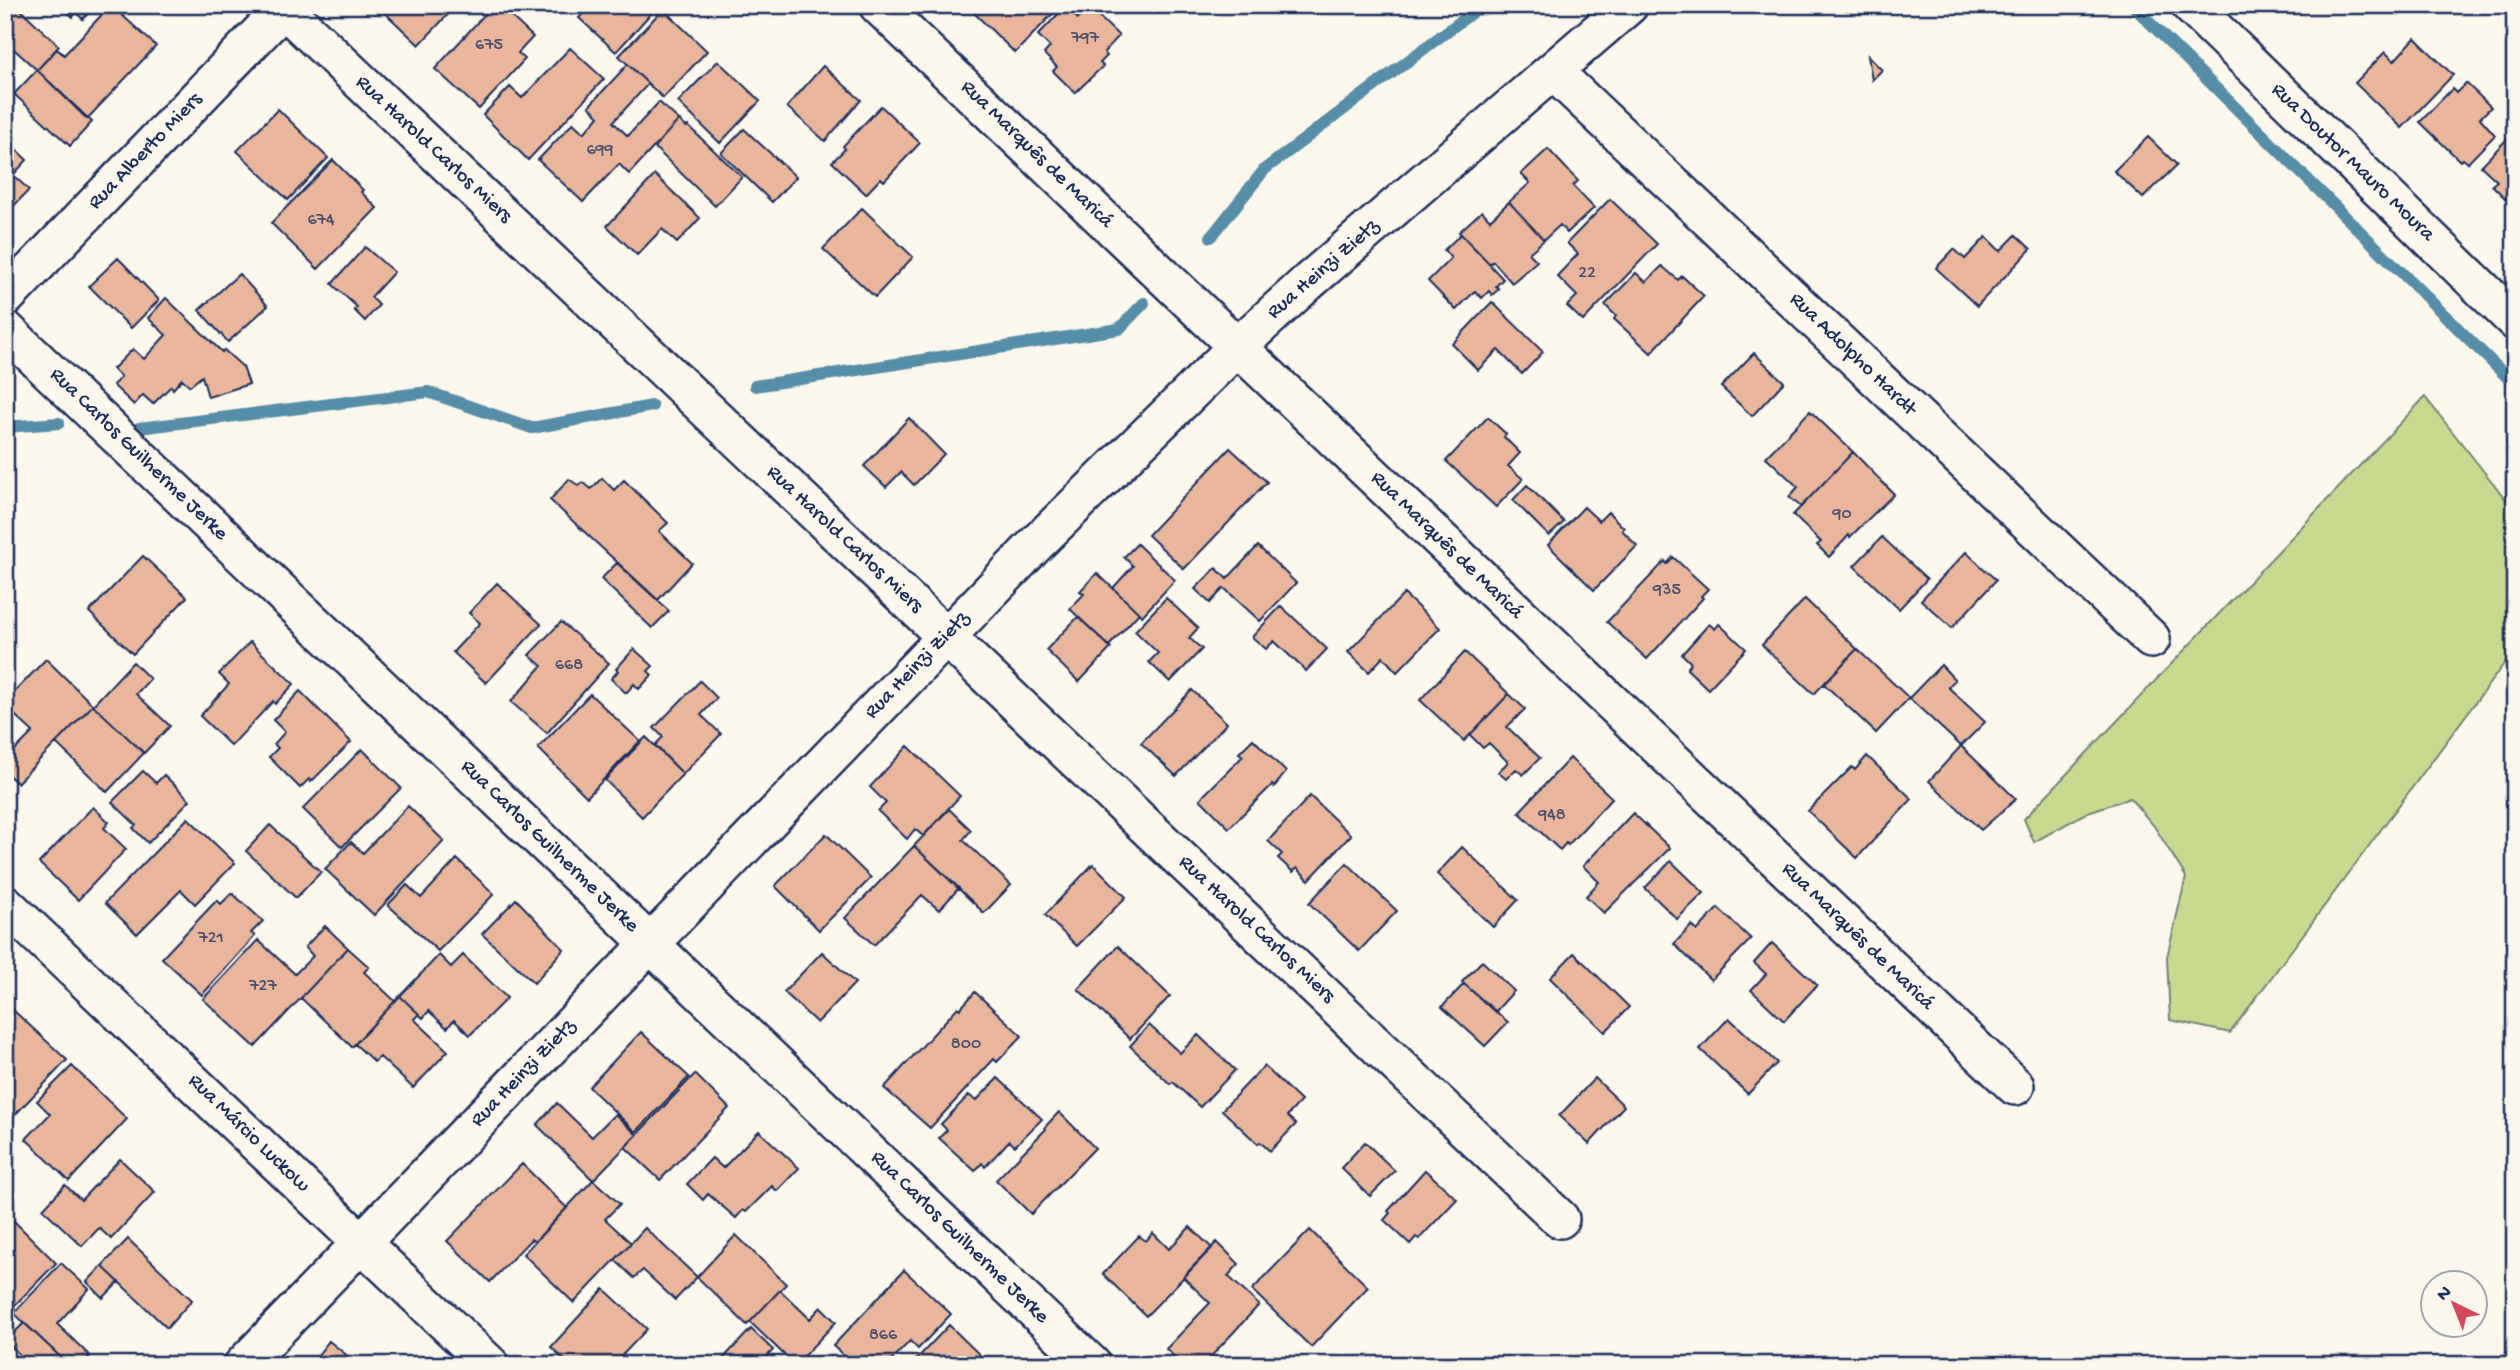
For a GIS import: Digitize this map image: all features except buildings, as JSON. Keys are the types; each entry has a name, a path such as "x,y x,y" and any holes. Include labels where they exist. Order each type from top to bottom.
{"street":[{"name":"Rua Marquês de Maricá","path":"878,5 2015,1086"},
{"name":"Rua Heinzi Zietz","path":"243,1365 1037,543 1237,347 1307,283 1629,5"},
{"name":"Rua Doutor Mauro Moura","path":"2190,5 2515,321"},
{"name":"Rua Alberto Miers","path":"5,298 283,6"},
{"name":"Rua Harold Carlos Miers","path":"283,6 1560,1219"},
{"name":"Rua Adolpho Hardt","path":"1554,72 2151,639"},
{"name":"Rua Carlos Guilherme Jerke","path":"5,329 1092,1365"},
{"name":"Rua Márcio Luckow","path":"5,904 491,1365"}],"green space":[{"path":"2425,397 2515,511 2515,649 2230,1033 2170,1020 2167,957 2186,877 2154,826 2130,798 2088,812 2034,842 2024,819"}],"waterway":[{"path":"1211,237 1265,169 1482,5"},
{"path":"2132,5 2515,385"},
{"path":"755,386 1119,329 1144,303"},
{"path":"139,428 428,392 532,428 652,406"},
{"path":"5,427 59,423"}]}
